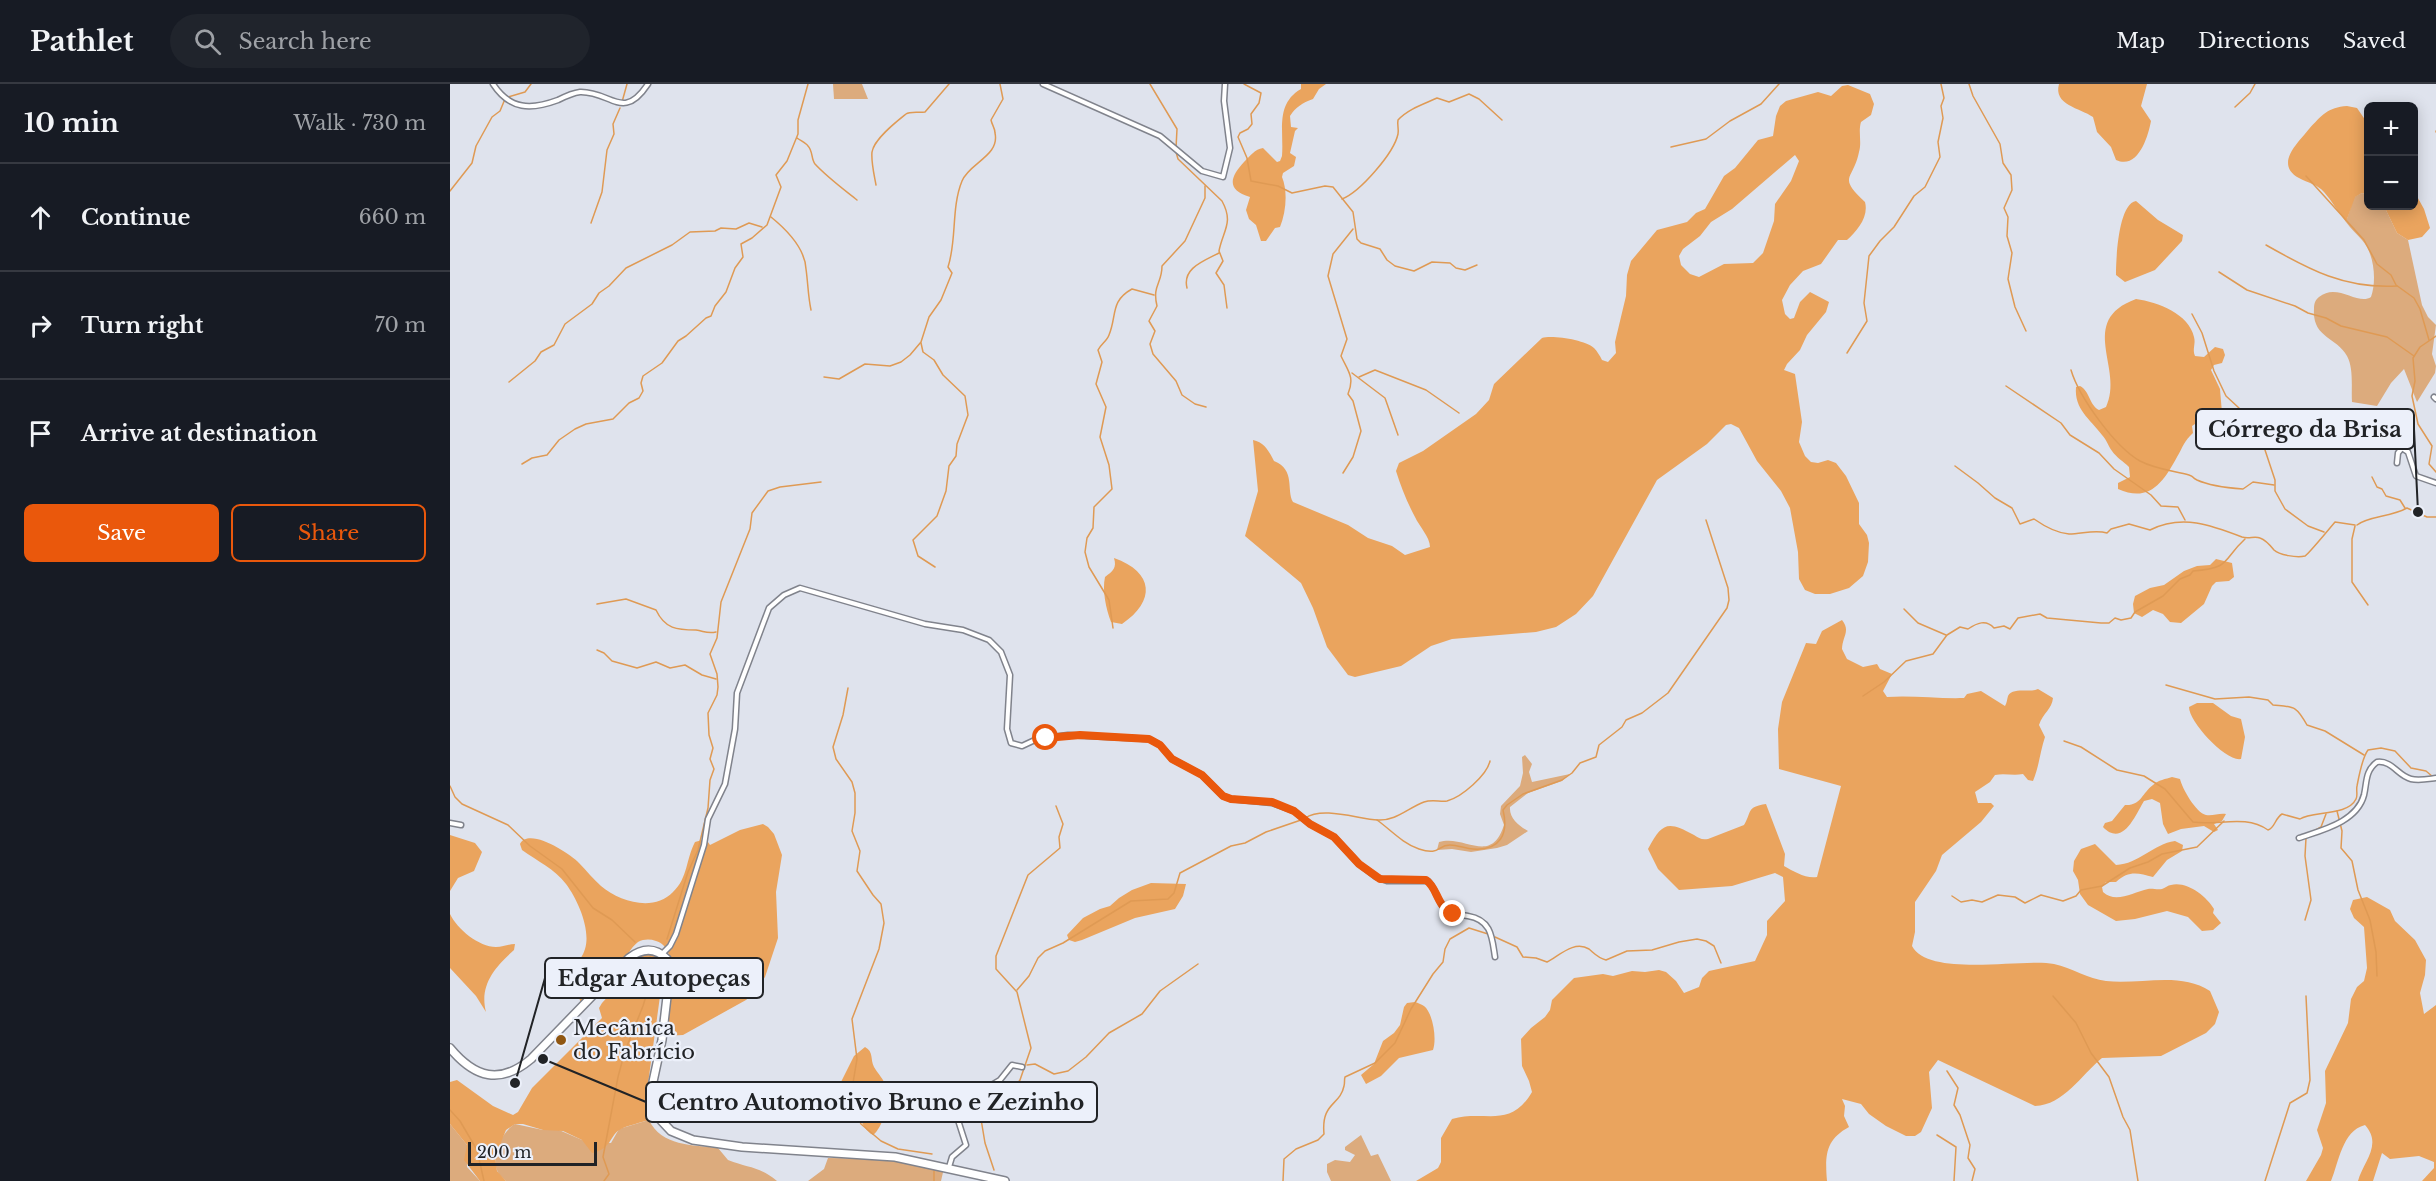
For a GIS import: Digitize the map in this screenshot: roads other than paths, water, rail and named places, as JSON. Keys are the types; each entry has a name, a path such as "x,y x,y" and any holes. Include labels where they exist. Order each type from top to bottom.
{"highway":[{"path":"450,1048 461,1061 479,1072 500,1074 518,1068 531,1059 629,958 647,949 662,954 667,959 670,971 662,1040 652,1082 651,1099 658,1119 670,1131 693,1140 742,1147 872,1154 950,1167 1005,1181"}],"street":[{"path":"494,84 503,98 519,106 542,106 578,92 592,93 619,104 632,102 648,84"},
{"path":"1043,84 1160,136 1202,171 1223,177 1230,148 1224,102 1225,84"},
{"path":"2397,463 2398,453 2402,448 2408,452 2416,476 2436,483"},
{"path":"662,954 673,941 704,845 708,819 725,784 735,729 736,693 769,608 784,595 800,588 925,624 963,630 989,640 1001,652 1010,675 1006,729 1011,743 1022,746 1041,739 1080,735 1128,739 1146,738 1154,741 1172,759 1202,775 1223,796 1231,799 1272,802 1294,811 1310,824 1334,837 1359,864 1380,879 1428,881 1438,901 1448,911 1453,914 1471,916 1489,928 1495,957"},
{"path":"2299,838 2338,824 2359,807 2370,768 2377,762 2388,763 2402,775 2411,779 2436,778"},
{"path":"450,823 461,825"},
{"path":"950,1167 952,1157 966,1145 957,1118 961,1103 1000,1080 1012,1065 1022,1067"}],"waterway":[{"path":"508,97 525,92 531,84"},
{"path":"622,102 627,84"},
{"path":"522,464 532,458 547,455 559,440 575,429 586,424 613,419 629,403 639,398 643,391 641,383 643,376 662,363 678,341 711,316 743,257 741,244 767,225 781,187 776,175 787,161 798,134 798,120 808,84"},
{"path":"876,185 872,152 877,142 906,114 925,112 949,84"},
{"path":"824,377 839,379 865,364 890,366 901,362 921,342 929,317 941,300 952,273 948,267 956,202 962,181 993,148 995,131 991,120 1003,99 1000,84"},
{"path":"1150,84 1177,129 1176,148"},
{"path":"1244,84 1261,93 1259,103 1251,114 1252,124 1238,137 1247,158 1251,181 1278,186 1292,193 1325,186 1333,187 1353,212 1357,239 1361,243 1380,249 1387,260 1395,266 1414,271 1432,262 1450,263 1456,268 1465,270 1477,265"},
{"path":"1671,147 1706,139 1730,121 1761,104 1779,84"},
{"path":"1847,353 1867,321 1864,303 1869,256 1894,227 1914,196 1925,187 1940,157 1938,142 1943,118 1941,106 1944,98 1941,84"},
{"path":"1969,84 1973,96 2000,144 2003,163 2011,175 2012,190 2004,208 2008,217 2007,236 2012,253 2008,279 2015,307 2026,331"},
{"path":"2235,107 2250,93 2255,84"},
{"path":"1342,199 1358,189 1375,171 1395,142 1398,120 1416,107 1437,98 1449,102 1469,94 1479,99 1502,120"},
{"path":"450,191 472,163 476,146 492,117 500,111 505,99"},
{"path":"591,223 602,192 607,150 614,134 613,124 620,108"},
{"path":"797,138 810,148 815,164 857,200"},
{"path":"1176,152 1178,159 1222,201 1227,215 1219,251 1223,261 1216,273 1224,285 1227,308"},
{"path":"2306,176 2364,240 2377,264 2391,275 2396,285 2414,298 2420,309 2429,340"},
{"path":"1205,186 1205,198 1185,241 1162,266 1161,277 1156,289 1157,306 1149,321 1155,331 1150,344 1153,354 1176,381 1182,395 1195,404 1206,407"},
{"path":"771,217 799,247 805,261 811,310"},
{"path":"509,382 535,361 541,352 554,345 565,324 592,304 599,293 626,268 672,245 690,232 715,231 721,228 736,229 749,223 762,227"},
{"path":"1343,473 1353,457 1361,431 1353,401 1348,394 1351,383 1350,374 1341,356 1347,339 1328,276 1333,254 1353,229"},
{"path":"2266,245 2313,270 2344,281 2397,286"},
{"path":"1187,288 1186,281 1191,270 1219,253"},
{"path":"2219,272 2247,290 2295,306 2341,326 2387,337 2414,356"},
{"path":"1113,628 1109,600 1089,567 1085,552 1087,538 1093,528 1094,507 1112,489 1109,465 1100,437 1106,407 1096,384 1102,362 1098,350 1108,337 1115,309 1125,294 1132,289 1154,295"},
{"path":"2192,314 2202,333 2214,371 2226,396 2239,408 2265,450 2275,480 2275,491 2285,509 2308,526 2324,532"},
{"path":"2436,336 2420,347 2413,358 2415,381 2412,396 2418,424 2432,446 2429,464 2436,472"},
{"path":"921,343 923,352 934,360 943,375 965,396 968,415 957,444 956,456 949,466 946,491 937,516 913,540 918,556 935,567"},
{"path":"1359,377 1375,370 1426,390 1459,413"},
{"path":"2071,370 2082,394 2099,420 2120,445 2140,461 2220,486 2243,489 2253,482 2274,485"},
{"path":"1352,373 1385,398 1398,435"},
{"path":"2006,386 2061,423 2070,435 2099,453 2114,469 2151,495 2161,506 2178,507 2185,520"},
{"path":"1955,466 1995,498 2012,508 2020,524 2034,519 2050,529 2064,533 2098,531 2107,533 2111,529 2129,524 2150,530 2174,523 2196,523 2242,537 2260,538 2280,553 2302,557 2335,522 2355,525"},
{"path":"2372,477 2377,487 2382,489 2386,496 2400,500 2405,508"},
{"path":"667,939 688,872 698,850 708,808 710,780 714,769 710,759 713,748 709,735 708,713 717,695 718,687 717,674 710,654 717,638 721,602 750,529 752,513 768,491 780,487 821,482"},
{"path":"2357,525 2407,508 2427,517 2436,517"},
{"path":"1377,820 1407,843 1426,851 1435,851 1450,845 1473,849 1490,847 1496,844 1503,833 1505,826 1503,810 1507,805 1523,794 1562,780 1580,763 1596,757 1599,745 1622,727 1626,720 1642,713 1668,693 1727,608 1729,600 1728,588 1706,520"},
{"path":"2355,526 2352,539 2352,582 2368,605"},
{"path":"1863,696 1884,682 1906,661 1933,654 1947,635 1960,627 1968,629 1985,623 1994,628 2004,626 2010,629 2018,618 2040,614 2047,618 2101,623 2109,623 2115,618 2121,620 2131,618 2135,612 2163,596 2180,579 2190,575 2193,571 2221,565 2245,539"},
{"path":"597,604 626,599 656,610 663,621 672,627 708,633 716,632"},
{"path":"1904,609 1918,623 1946,635"},
{"path":"597,650 612,661 637,668 656,662 670,668 685,665 702,675 716,679"},
{"path":"2166,685 2215,699 2249,697 2268,700 2273,705 2294,708 2307,725 2325,731 2364,755"},
{"path":"848,688 843,715 833,747 836,759 852,782 855,793 852,831 860,851 857,871 881,904 884,923 879,949 852,1019 857,1059 850,1101 861,1124 881,1141 898,1149 932,1154"},
{"path":"2064,741 2081,747 2117,770 2144,776 2165,789 2193,822 2241,821 2259,825 2268,830 2282,814 2300,819 2338,811 2352,804 2357,798 2360,772 2368,750 2381,748 2395,751 2411,768 2426,771 2433,777"},
{"path":"1305,818 1321,813 1331,813 1384,820 1402,814 1424,802 1447,801 1473,785 1484,773 1490,761"},
{"path":"450,786 455,797 462,804 508,825 530,846 562,869 593,908 612,920 635,942"},
{"path":"994,1170 985,1143 981,1119 999,1094 1015,1087 1020,1080 1031,1048 1017,992 996,969 996,956 1028,875 1060,848 1059,837 1063,824 1056,806"},
{"path":"2337,811 2342,831 2341,848 2352,861 2358,890 2370,920 2376,952 2377,976"},
{"path":"2314,831 2321,827 2326,814"},
{"path":"1017,990 1045,951 1063,943 1131,901 1168,899 1174,893 1180,873 1231,846 1245,843 1266,832 1301,820"},
{"path":"1952,896 1961,902 1972,900 1982,902 1998,895 2015,897 2025,903 2041,895 2063,901 2076,896 2081,890 2102,886 2130,868 2162,854 2197,847 2224,821"},
{"path":"2305,920 2311,900 2305,856 2306,838"},
{"path":"1283,1181 1284,1159 1296,1149 1318,1140 1324,1134 1325,1116 1342,1092 1345,1077 1375,1063 1395,1043 1411,1009 1443,962 1445,949 1450,939 1469,928 1488,934"},
{"path":"1495,937 1517,947 1523,957 1547,962 1578,946 1589,949 1606,960 1627,951 1652,950 1697,939 1714,946 1721,963"},
{"path":"650,957 655,962"},
{"path":"604,1181 609,1174 603,1157 618,1077 657,960"},
{"path":"1027,1065 1035,1064 1054,1074 1068,1071 1086,1057 1109,1033 1142,1014 1160,991 1198,964"},
{"path":"2053,996 2076,1023 2091,1053 2109,1077 2130,1130 2138,1181"},
{"path":"2265,1181 2290,1103 2307,1093 2310,1080 2306,996"},
{"path":"1947,1071 1958,1088 1954,1105 1960,1115 1970,1145 1968,1158 1975,1169 1972,1181"},
{"path":"450,1110 460,1121 477,1150 484,1181"},
{"path":"1937,1135 1956,1147 1954,1181"},
{"path":"934,1171 934,1181"}],"place":[{"name":"Córrego da Brisa","path":"2418,512"},
{"name":"Mecânica do Fabrício","path":"561,1040"},
{"name":"Centro Automotivo Bruno e Zezinho","path":"543,1059"},
{"name":"Edgar Autopeças","path":"515,1083"}]}
